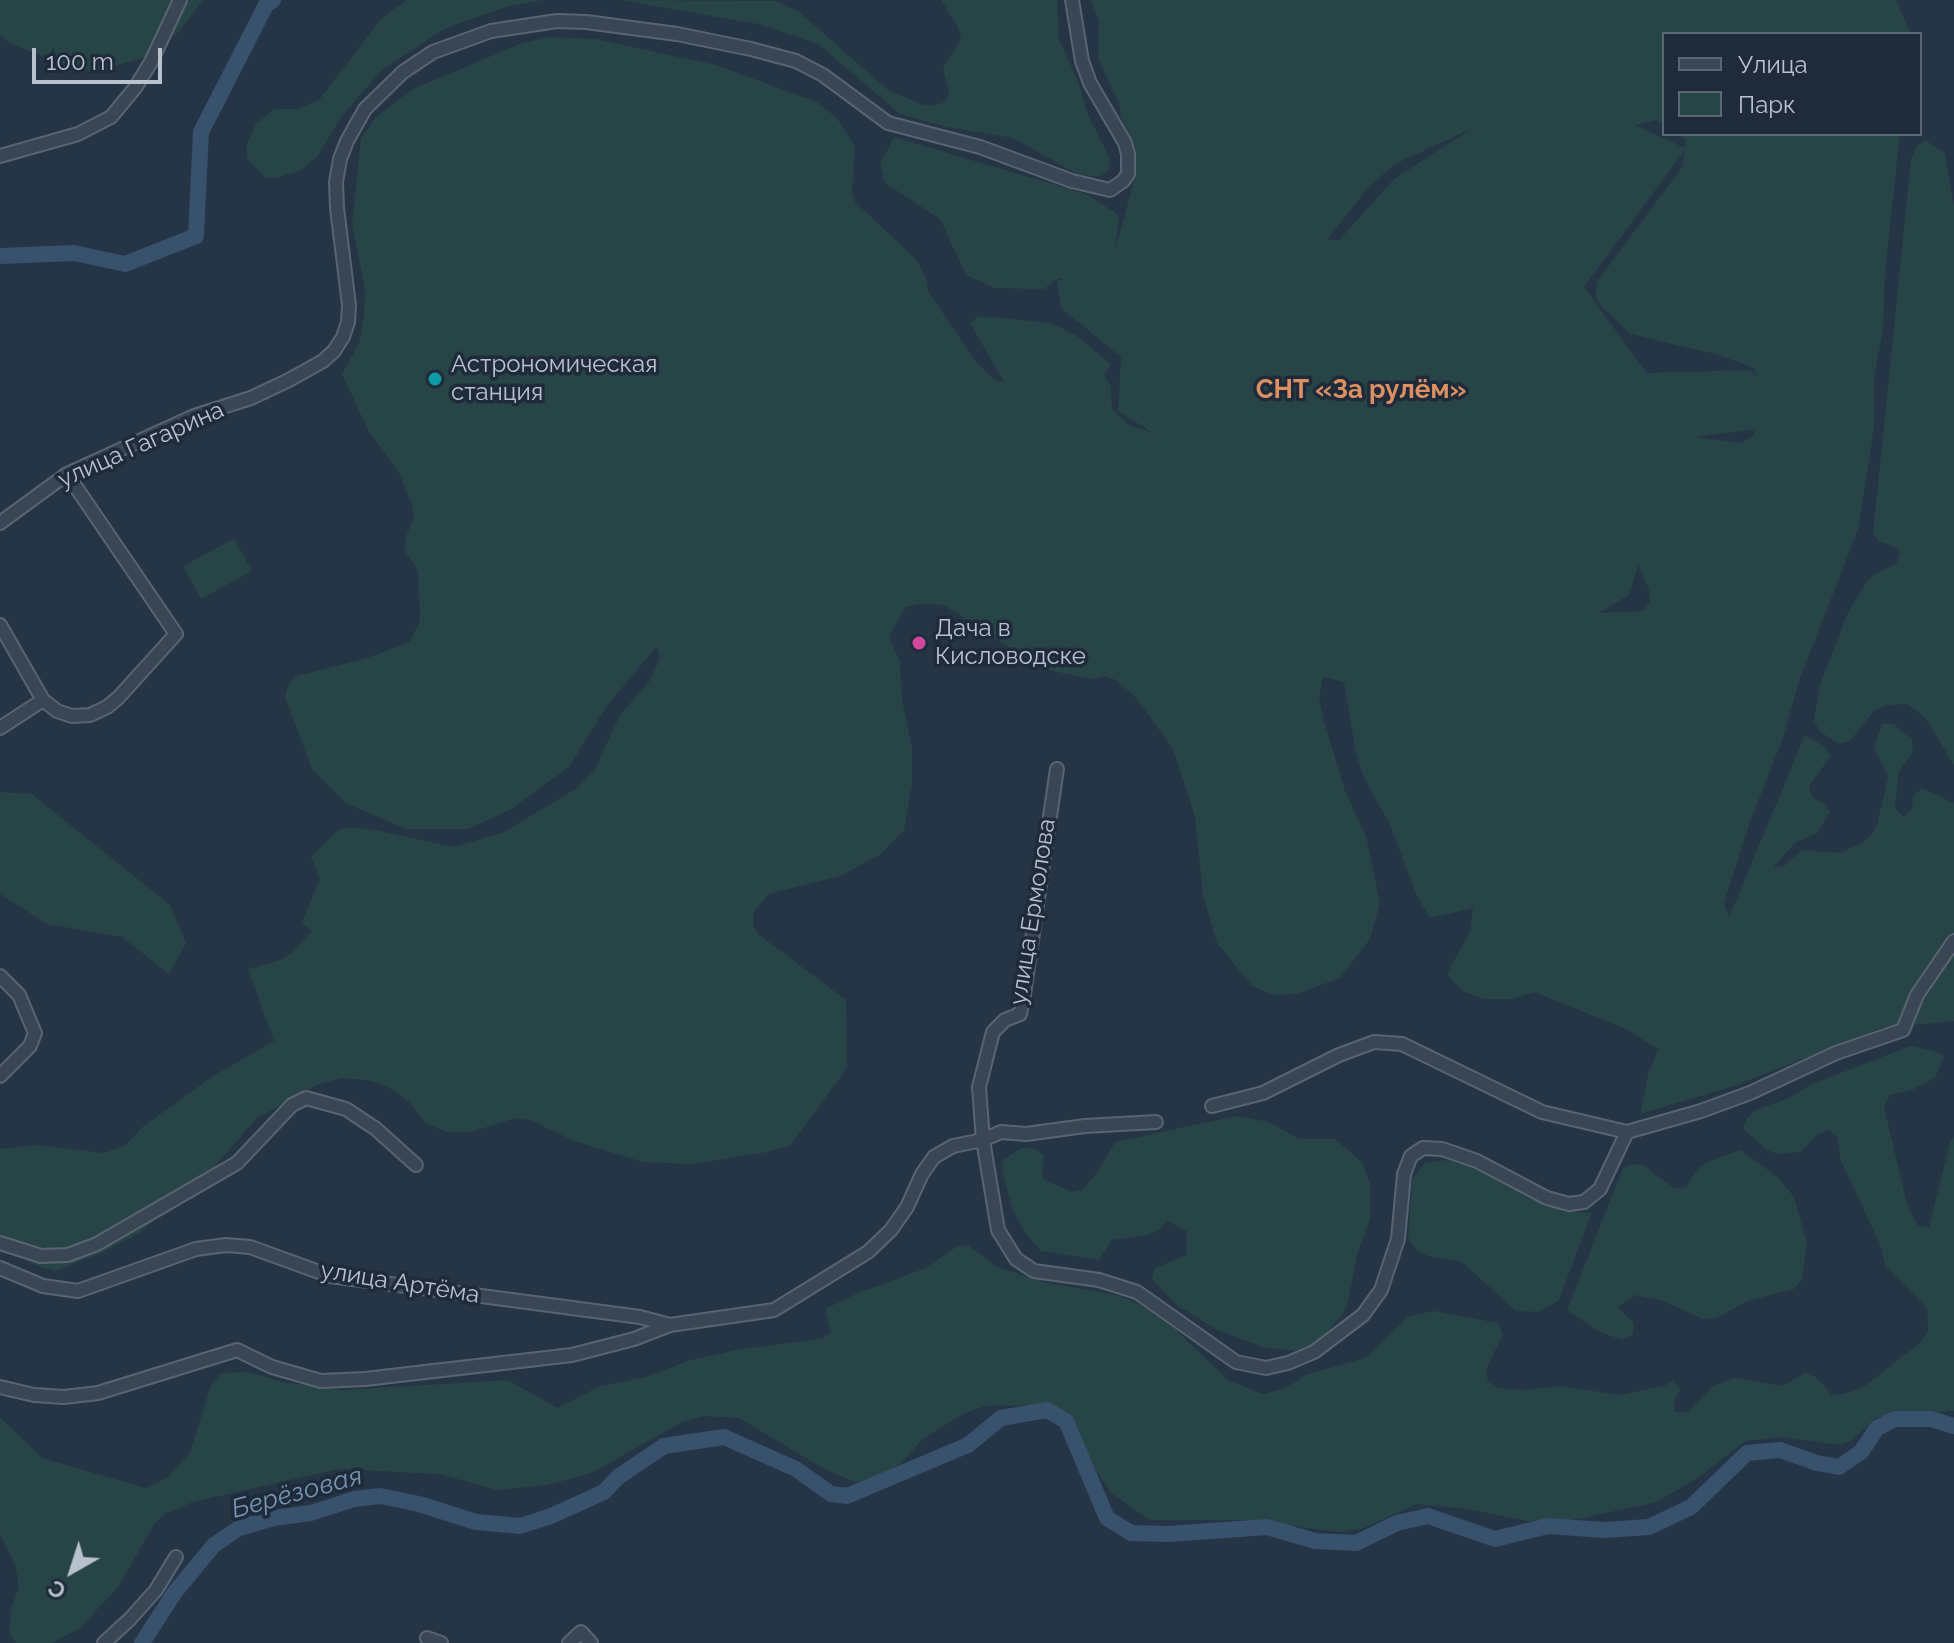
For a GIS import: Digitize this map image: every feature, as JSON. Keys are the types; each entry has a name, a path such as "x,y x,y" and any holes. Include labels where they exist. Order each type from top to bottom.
{"street":[{"path":"0,156 78,134 111,117 151,62 180,0"},
{"name":"улица Гагарина","path":"0,523 67,474 194,416 251,398 323,361 334,351 348,322 348,282 336,182 347,141 375,97 403,72 433,52 491,31 557,21 677,34 751,49 796,61 823,75 888,123 980,147 1072,181 1110,190 1117,187 1128,174 1128,154 1125,143 1090,83 1082,61 1072,0"},
{"path":"0,625 43,700 57,711 72,716 90,715 107,707 176,634 67,474"},
{"path":"0,728 43,700"},
{"name":"улица Ермолова","path":"1057,769 1020,1014 1005,1020 993,1032 979,1087 983,1140 998,1230 1016,1259 1034,1271 1099,1280 1137,1292 1236,1362 1266,1368 1288,1363 1314,1352 1363,1315 1381,1290 1398,1239 1404,1174 1411,1156 1423,1148 1442,1149 1477,1161 1547,1198 1569,1204 1584,1202 1600,1189 1627,1132"},
{"path":"1212,1106 1263,1093 1339,1055 1374,1042 1402,1044 1542,1112 1627,1132 1750,1093 1836,1053 1903,1030 1917,995 1954,941"},
{"path":"0,976 19,995 35,1033 30,1046 0,1076"},
{"path":"0,1243 41,1256 68,1255 97,1244 237,1163 292,1105 306,1098 346,1109 376,1129 416,1165"},
{"path":"0,1387 34,1395 64,1397 98,1393 237,1350 272,1367 321,1381 365,1379 572,1355 634,1339 670,1325 774,1310 868,1252 891,1230 907,1207 922,1174 934,1157 953,1146 983,1140 1001,1132 1026,1134 1085,1126 1156,1122"},
{"name":"улица Артёма","path":"0,1268 43,1286 78,1291 196,1249 226,1245 250,1247 330,1276 640,1317 670,1325"},
{"path":"104,1643 156,1590 176,1557"},
{"path":"569,1643 581,1632 591,1643"},
{"path":"427,1638 441,1643"}],"green space":[{"path":"0,0 203,0 180,30 153,55 94,72 69,67 9,43 0,35"},
{"path":"406,0 543,0 509,6 446,28 382,70 342,116 317,157 300,171 276,178 264,177 247,158 246,146 256,124 274,109 296,109 319,100 379,21"},
{"path":"620,0 775,1 798,11 888,90 933,106 945,102 949,92 943,68 961,39 958,27 941,0 1057,0 1059,39 1078,81 1088,115 1109,157 1109,169 1100,177 1077,174 1013,138 946,127 900,114 818,44 758,24"},
{"path":"1091,0 1896,0 1910,32 1662,32 1662,124 1657,120 1635,125 1685,148 1686,140 1681,136 1900,136 1885,272 1883,330 1874,377 1874,428 1858,530 1800,678 1783,738 1751,819 1724,903 1729,917 1805,735 1825,747 1831,756 1809,786 1812,797 1823,803 1830,812 1817,833 1795,843 1773,868 1784,866 1802,850 1840,853 1871,835 1877,825 1888,777 1874,747 1882,724 1893,724 1912,739 1913,752 1899,771 1895,808 1904,817 1912,808 1913,796 1922,788 1954,803 1954,1021 1882,1028 1731,1087 1640,1114 1648,1075 1658,1049 1626,1029 1534,992 1512,999 1484,999 1462,991 1447,974 1470,931 1473,908 1430,918 1417,896 1389,823 1363,776 1344,682 1323,677 1319,698 1324,721 1345,791 1366,836 1380,903 1370,939 1340,978 1297,994 1273,995 1252,986 1217,943 1203,895 1195,817 1180,770 1172,747 1135,697 1116,680 1104,676 1092,679 1043,669 944,605 919,604 906,607 889,636 900,662 902,700 912,748 912,785 904,830 881,854 840,876 768,894 754,912 753,924 758,934 846,1000 847,1068 790,1146 693,1164 643,1162 574,1141 530,1120 516,1118 471,1132 446,1132 425,1122 409,1102 390,1088 367,1080 342,1078 316,1085 256,1119 211,1171 141,1232 99,1254 55,1271 32,1264 0,1244 0,1149 36,1145 104,1153 126,1145 141,1128 213,1076 274,1041 248,969 280,960 312,931 302,923 320,879 311,857 338,830 350,827 374,830 454,847 504,832 577,788 594,771 620,715 651,679 660,658 657,646 606,707 569,767 510,810 468,829 407,829 347,804 312,769 285,697 288,685 297,676 367,658 410,642 420,620 418,571 405,551 405,539 414,517 412,505 398,471 368,430 342,374 359,343 364,317 365,291 352,223 361,138 375,118 413,89 522,43 547,37 595,39 716,65 817,102 837,118 855,146 852,192 855,202 917,260 927,280 928,291 976,362 994,380 1004,382 970,323 979,316 1050,323 1074,334 1111,364 1104,376 1111,386 1112,409 1129,425 1153,433 1118,411 1121,357 1061,308 1057,281 1064,279 1059,278 1044,289 995,288 966,275 940,219 885,183 880,164 894,137 1086,194 1119,215 1115,251 1134,181 1119,104 1098,58 1099,21","holes":["1473,128 1394,179 1339,240 1327,240 1367,189 1395,164","1685,150 1683,166 1598,280 1595,293 1600,305 1630,334 1719,355 1754,368 1758,377 1751,370 1647,373 1584,287","1756,429 1751,437 1741,443 1696,437","1638,565 1649,590 1650,602 1643,611 1599,613 1629,595"]},
{"path":"1925,140 1945,153 1954,206 1954,765 1926,719 1908,704 1885,705 1874,711 1850,741 1839,744 1819,731 1814,720 1820,685 1848,612 1866,583 1874,574 1896,564 1900,553 1892,545 1879,542 1873,533 1911,159 1916,147"},
{"path":"234,539 252,571 201,599 183,566"},
{"path":"0,792 32,794 170,905 186,943 169,974 122,937 47,924 0,894"},
{"path":"1910,1046 1944,1056 1935,1078 1912,1090 1890,1095 1884,1107 1907,1204 1918,1226 1929,1227 1954,1137 1954,1411 1877,1417 1851,1441 1840,1445 1781,1437 1745,1441 1701,1476 1657,1502 1578,1519 1528,1521 1468,1509 1417,1504 1362,1529 1339,1532 1245,1520 1150,1520 1111,1493 1091,1463 1073,1422 1056,1408 1045,1405 985,1406 963,1414 923,1439 892,1473 858,1483 824,1469 739,1418 704,1416 682,1422 592,1473 547,1485 497,1490 439,1474 339,1469 193,1502 165,1514 155,1523 118,1587 79,1629 52,1643 16,1643 9,1633 11,1609 19,1587 15,1564 0,1535 0,1417 42,1458 146,1488 167,1478 190,1452 211,1385 221,1373 249,1372 283,1382 342,1390 508,1380 557,1408 598,1387 645,1377 691,1360 741,1349 822,1339 831,1333 825,1309 858,1293 926,1268 956,1247 968,1245 997,1267 1043,1282 1117,1295 1139,1304 1174,1328 1228,1380 1263,1394 1286,1388 1305,1375 1365,1358 1409,1316 1434,1311 1498,1323 1503,1334 1486,1370 1488,1381 1498,1388 1522,1390 1561,1386 1619,1395 1664,1386 1673,1380 1681,1390 1674,1400 1675,1412 1687,1412 1713,1386 1734,1378 1783,1386 1805,1373 1816,1377 1832,1395 1844,1394 1866,1385 1922,1341 1928,1331 1927,1308 1885,1266 1880,1244 1841,1161 1837,1137 1828,1130 1818,1134 1801,1152 1778,1154 1767,1150 1743,1129 1747,1118 1756,1110"},
{"path":"1236,1116 1269,1122 1299,1139 1335,1139 1363,1163 1370,1184 1370,1219 1357,1255 1348,1302 1343,1314 1320,1340 1301,1351 1266,1348 1219,1331 1175,1304 1152,1279 1155,1268 1186,1255 1187,1231 1167,1221 1159,1230 1148,1235 1112,1240 1099,1260 1041,1251 1025,1233 1012,1209 1003,1160 1021,1148 1033,1148 1044,1155 1042,1178 1071,1192 1082,1190 1097,1173 1115,1142"},
{"path":"1740,1150 1778,1177 1794,1197 1807,1243 1802,1280 1794,1289 1747,1301 1717,1318 1703,1319 1660,1300 1636,1295 1617,1307 1634,1323 1633,1334 1622,1340 1598,1331 1567,1310 1623,1168 1634,1164 1645,1166 1675,1189 1686,1187 1698,1168 1707,1162"},
{"path":"1446,1160 1470,1165 1544,1203 1581,1213 1592,1212 1559,1300 1540,1312 1516,1311 1462,1262 1428,1256 1408,1240 1412,1179 1425,1163"}],"waterway":[{"path":"0,256 74,253 125,264 196,236 201,132 266,5 273,0"},
{"name":"Берёзовая","path":"142,1643 175,1592 214,1545 239,1528 274,1518 311,1513 354,1499 380,1496 419,1504 476,1522 520,1526 604,1492 618,1477 664,1446 724,1437 796,1469 831,1494 847,1496 968,1445 1001,1418 1047,1410 1066,1421 1107,1518 1131,1533 1168,1534 1267,1527 1315,1541 1356,1543 1397,1523 1428,1516 1495,1539 1548,1526 1605,1530 1649,1527 1691,1507 1747,1453 1780,1450 1839,1467 1861,1452 1877,1428 1895,1419 1931,1419 1954,1426"}],"place":[{"name":"Астрономическая станция","path":"435,379"},
{"name":"Дача в Кисловодске","path":"919,643"}],"district":[{"name":"СНТ «За рулём»","path":"1361,390"}]}
